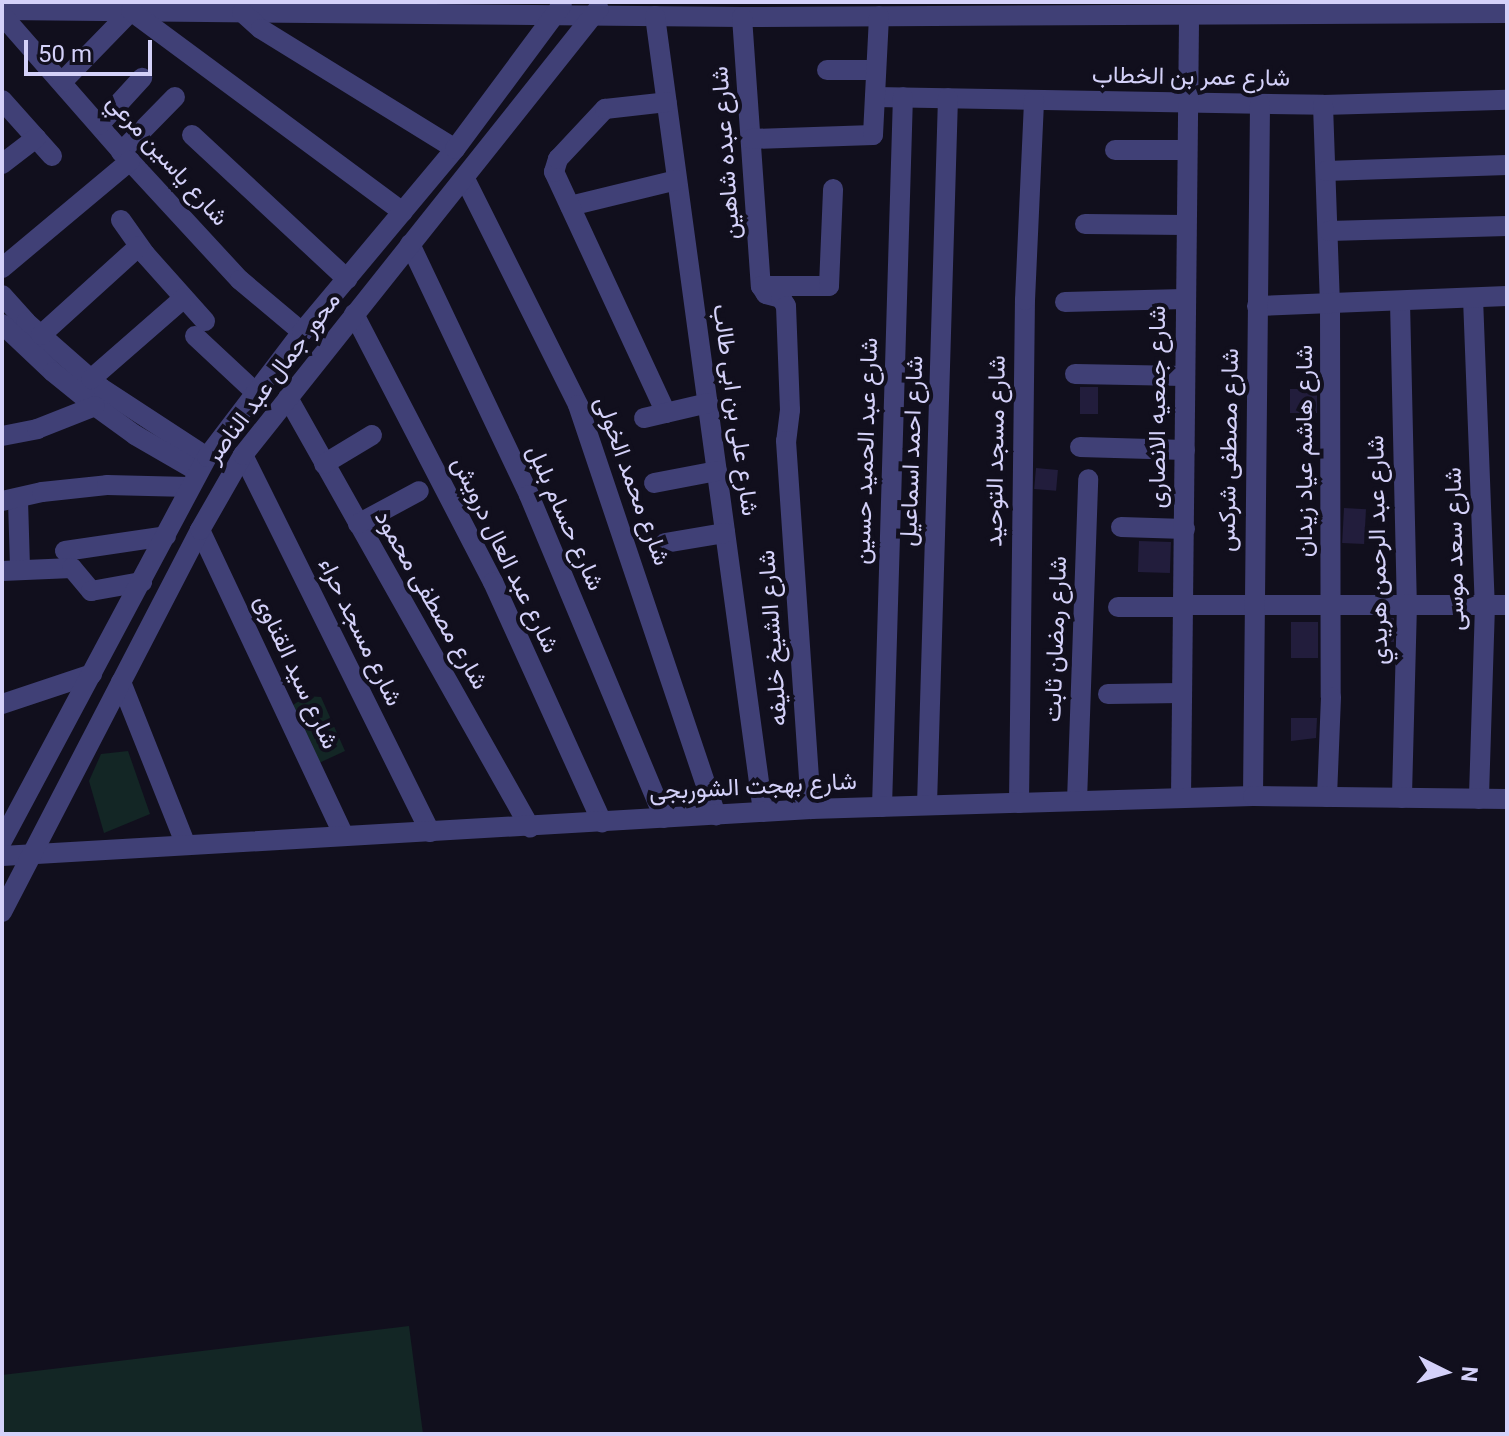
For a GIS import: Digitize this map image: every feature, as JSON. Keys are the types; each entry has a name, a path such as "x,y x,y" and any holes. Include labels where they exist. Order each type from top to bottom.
{"street":[{"path":"2,12 561,8 655,16 742,17 1507,13"},
{"name":"محور جمال عبد الناصر","path":"2,841 198,472 255,392 455,149 561,8"},
{"name":"محور جمال عبد الناصر","path":"2,912 200,530 243,455 598,9"},
{"path":"62,82 131,11"},
{"path":"131,11 403,212"},
{"name":"شارع ياسين مرعي","path":"2,12 126,156 240,280 302,332"},
{"path":"242,12 261,29 455,149"},
{"name":"شارع جمعيه الانصارى","path":"1181,798 1185,150 1189,15"},
{"name":"شارع على بن ابى طالب","path":"655,16 763,812"},
{"path":"751,139 873,135 879,16"},
{"name":"شارع عبده شاهين","path":"742,17 761,286"},
{"path":"827,70 876,70"},
{"path":"99,125 142,78"},
{"path":"2,268 126,156 175,97"},
{"name":"شارع عمر بن الخطاب","path":"875,97 1323,105 1507,100"},
{"name":"شارع عبد الحميد حسين","path":"882,807 903,97"},
{"name":"شارع احمد اسماعيل","path":"927,805 948,98"},
{"path":"2,100 52,156"},
{"name":"شارع مسجد التوحيد","path":"1019,803 1024,331 1034,100"},
{"path":"666,413 554,172 558,159 605,109 667,102"},
{"name":"شارع مصطفى شركس","path":"1253,796 1260,104"},
{"name":"شارع هاشم عياد زيدان","path":"1323,105 1330,304 1331,605 1327,797"},
{"path":"192,135 347,279"},
{"path":"2,164 36,138"},
{"path":"1115,150 1185,150"},
{"path":"1326,171 1507,165"},
{"name":"شارع محمد الخولى","path":"465,179 578,405 716,815"},
{"path":"570,206 677,180"},
{"path":"761,286 829,286 833,189"},
{"path":"121,220 184,298 200,328 255,392"},
{"path":"1085,224 1185,225"},
{"path":"1329,231 1507,226"},
{"name":"شارع حسام بلبل","path":"410,244 529,495 664,818"},
{"path":"41,335 139,246"},
{"name":"شارع الشيخ خليفه","path":"761,286 766,294 781,298 786,306 790,410 786,441 811,809"},
{"path":"2,295 41,335 198,472"},
{"path":"1257,306 1507,296"},
{"path":"91,379 184,298"},
{"name":"شارع سعد موسى","path":"1473,298 1485,605 1479,799"},
{"path":"1065,302 1184,299"},
{"name":"شارع عبد الرحمن هريدي","path":"1400,302 1407,604 1402,798"},
{"name":"شارع عبد العال درويش","path":"354,314 493,582 602,822"},
{"path":"2,324 95,406 135,435 198,472"},
{"path":"1075,374 1185,376"},
{"name":"شارع مصطفى محمود","path":"288,398 530,827"},
{"path":"644,418 708,403"},
{"path":"2,436 37,429 95,406"},
{"path":"324,464 372,435"},
{"path":"1080,447 1185,450"},
{"name":"شارع مسجد حراء","path":"243,455 430,832"},
{"path":"654,483 717,471"},
{"path":"142,582 91,591 72,568 11,570 10,501 42,492 198,472"},
{"name":"شارع رمضان ثابت","path":"1077,801 1088,479"},
{"path":"358,524 419,491"},
{"path":"1121,527 1185,529"},
{"name":"شارع سيد القناوى","path":"200,530 344,836"},
{"path":"665,543 725,533"},
{"path":"65,551 166,536"},
{"path":"1118,607 1507,605"},
{"path":"2,704 92,674"},
{"path":"121,682 186,845"},
{"path":"1108,694 1182,693"},
{"name":"شارع بهجت الشوربجى","path":"2,856 811,809 1253,796 1507,799"}],"green space":[{"path":"307,696 321,697 345,751 319,763 285,710"},
{"path":"128,751 150,814 104,833 89,781 101,754"},
{"path":"409,1326 423,1434 2,1434 2,1375"}],"building":[{"path":"1080,387 1098,387 1098,414 1080,414"},
{"path":"1290,389 1317,389 1317,413 1290,413"},
{"path":"1036,468 1058,470 1056,491 1034,489"},
{"path":"1344,508 1366,509 1364,544 1342,543"},
{"path":"1139,541 1171,542 1170,573 1138,572"},
{"path":"1385,618 1394,618 1394,642 1385,642"},
{"path":"1291,622 1318,622 1318,658 1291,658"},
{"path":"1291,718 1317,718 1316,738 1291,741"}]}
